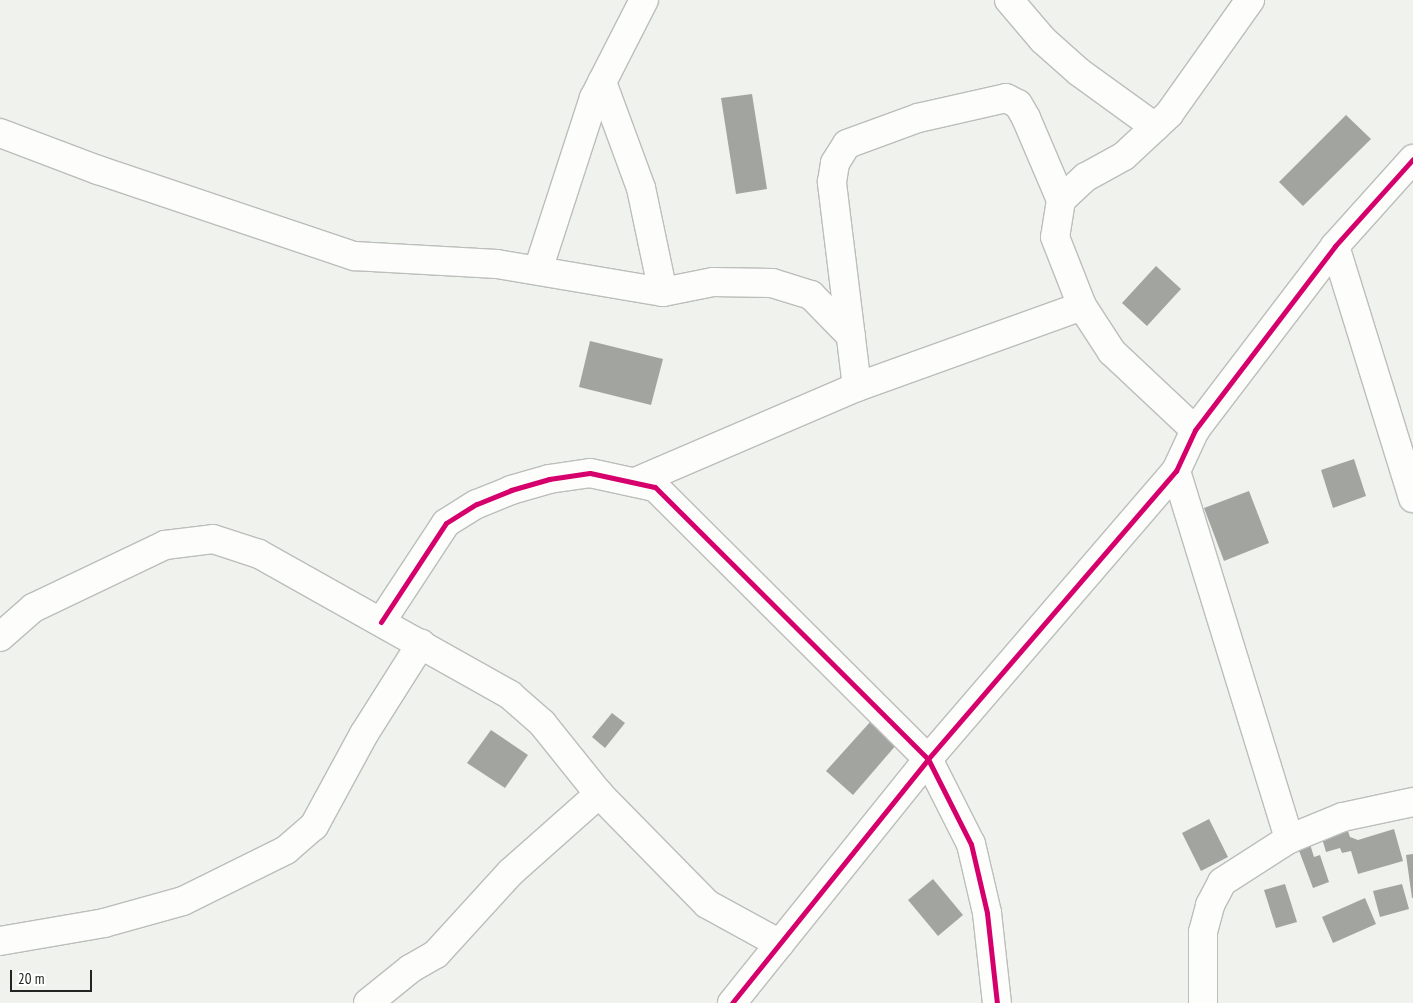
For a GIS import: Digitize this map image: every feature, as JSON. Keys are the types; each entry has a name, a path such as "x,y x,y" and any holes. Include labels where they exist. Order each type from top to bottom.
{"street":[{"path":"538,270 602,82 644,0"},
{"path":"1009,0 1043,40 1079,72 1155,127"},
{"path":"1061,200 1086,177 1124,156 1169,114 1250,0"},
{"path":"602,82 641,188 663,292"},
{"path":"856,387 832,182 835,162 847,144 918,118 1006,98 1018,104 1026,118 1061,200 1055,237 1082,306 1112,352 1195,430"},
{"path":"0,133 98,170 354,256 497,264 663,292 713,282 772,284 794,288 811,295 850,336"},
{"path":"732,1003 928,759 1176,471 1195,430 1335,246 1413,159"},
{"path":"1335,246 1411,486"},
{"path":"635,482 856,387 1082,306"},
{"path":"1176,471 1289,839"},
{"path":"381,622 446,523 477,504 520,487 590,473 655,487 928,759 971,844 987,914 998,1003"},
{"path":"0,637 33,608 165,545 213,539 259,554 510,695 542,723 599,794 707,904 780,944"},
{"path":"0,942 104,923 183,901 286,850 314,826 364,734 421,644"},
{"path":"368,1003 410,969 436,954 511,872 599,794"},
{"path":"1203,1003 1203,932 1210,905 1222,882 1289,839 1343,817 1413,802"}],"building":[{"path":"752,94 767,189 736,194 721,98"},
{"path":"1346,115 1371,139 1303,206 1279,182"},
{"path":"1156,266 1181,289 1147,326 1122,303"},
{"path":"590,341 663,359 651,405 579,387"},
{"path":"1354,459 1366,496 1333,508 1321,470"},
{"path":"1249,491 1269,543 1224,561 1204,508"},
{"path":"612,713 625,723 605,748 592,737"},
{"path":"871,721 897,744 853,795 826,771"},
{"path":"491,730 528,755 505,788 467,763"},
{"path":"1209,819 1228,857 1201,871 1182,833"},
{"path":"1347,828 1350,837 1358,840 1394,829 1403,861 1358,874 1351,851 1342,853 1340,848 1326,852 1321,835"},
{"path":"1310,844 1314,857 1320,855 1329,882 1313,888 1298,848"},
{"path":"1413,854 1413,898 1412,898 1406,855"},
{"path":"933,879 963,915 938,936 908,900"},
{"path":"1285,884 1297,922 1276,928 1264,890"},
{"path":"1402,884 1409,909 1380,917 1373,891"},
{"path":"1365,898 1376,924 1333,943 1322,917"}],"cycle path":[{"path":"732,1003 928,759 1176,471 1195,430 1335,246 1413,159"},
{"path":"381,622 446,523 477,504 511,490 549,479 590,473 655,487 928,759 971,844 987,913 997,1003"}]}
